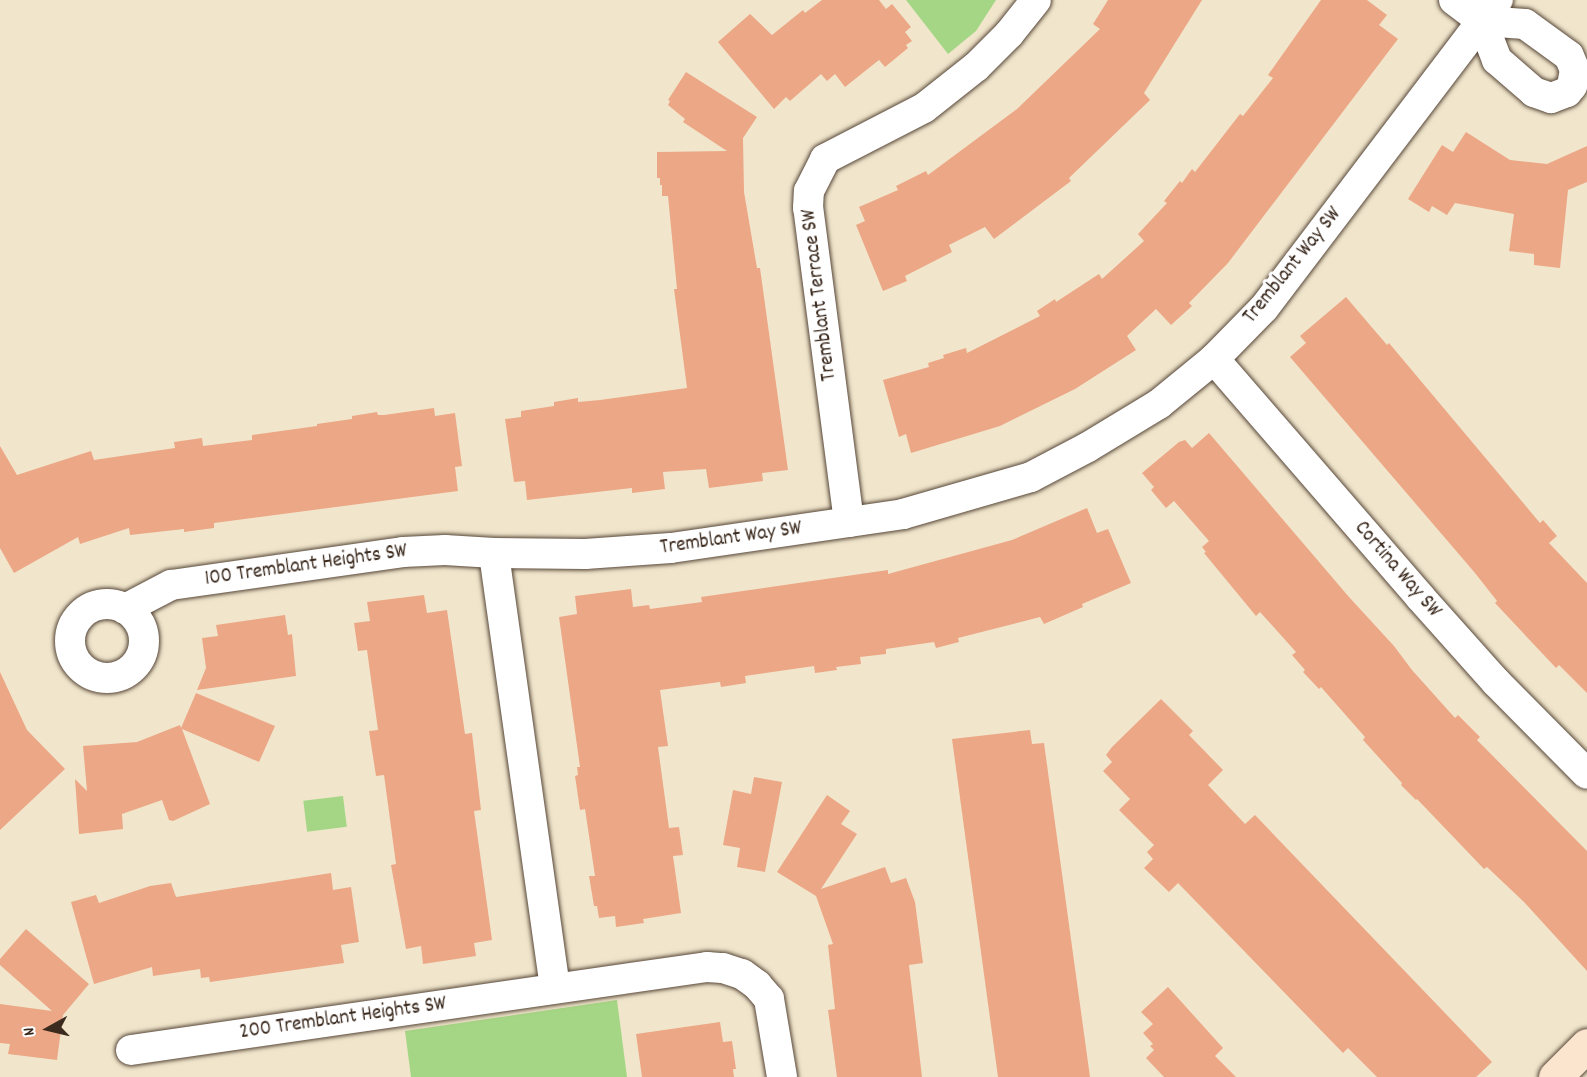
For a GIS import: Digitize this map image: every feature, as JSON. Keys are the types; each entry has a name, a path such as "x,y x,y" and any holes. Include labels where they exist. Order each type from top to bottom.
{"street":[{"name":"Tremblant Terrace SW","path":"849,522 808,208 809,191 825,159 933,101 976,67 1001,42 1036,0"},
{"path":"1454,0 1490,10"},
{"name":"Tremblant Way SW","path":"494,553 585,554 671,548 903,514 1031,477 1088,447 1159,404 1214,358 1269,300 1490,10"},
{"name":"Cortina Way SW","path":"1214,358 1419,597 1496,682 1587,774"},
{"name":"100 Tremblant Heights SW","path":"125,609 171,585 403,552 446,550 494,553"},
{"path":"494,553 555,988 707,966 742,974 757,985 769,999 782,1077"},
{"name":"200 Tremblant Heights SW","path":"131,1050 555,988"},
{"path":"1555,1077 1587,1045"}],"green space":[{"path":"906,0 996,0 976,31 948,54"},
{"path":"343,796 347,827 307,832 303,801"},
{"path":"617,1000 627,1077 411,1077 405,1031"}],"building":[{"path":"822,0 879,0 886,9 892,4 911,27 905,32 912,41 906,45 908,48 885,67 879,60 845,87 835,74 827,81 821,74 790,101 786,97 774,109 718,42 750,14 772,35 803,10 805,13"},
{"path":"1108,0 1202,0 1144,93 1150,100 1069,178 1071,181 994,239 985,227 949,245 952,252 905,276 907,281 883,291 856,225 865,221 859,207 898,190 896,186 926,171 928,175 1017,109 1100,29 1093,24"},
{"path":"1321,0 1367,0 1387,15 1379,25 1398,39 1228,263 1189,303 1192,306 1171,325 1156,309 1127,336 1136,350 1075,389 1000,426 911,453 906,434 899,437 883,380 929,367 928,363 944,358 943,355 966,348 967,353 1040,316 1037,311 1055,299 1056,302 1099,274 1102,279 1144,241 1138,234 1167,203 1164,201 1192,169 1195,172 1240,114 1243,116 1273,78 1268,75"},
{"path":"686,72 757,117 743,138 744,192 757,268 760,268 788,470 762,473 763,481 709,488 706,469 663,472 665,489 632,493 632,488 527,500 525,481 514,482 505,419 521,417 521,411 554,406 554,402 578,398 578,402 600,400 687,388 674,289 677,289 668,196 662,196 662,185 660,185 660,178 657,178 657,152 727,151 683,122 685,119 668,105 670,101 668,100"},
{"path":"1466,132 1510,160 1547,164 1587,146 1587,182 1568,190 1560,268 1534,265 1534,254 1509,251 1514,214 1455,203 1447,215 1432,206 1429,212 1408,199 1442,145 1453,152"},
{"path":"1346,297 1387,345 1389,343 1540,523 1543,520 1557,536 1549,543 1587,583 1587,693 1559,665 1556,668 1495,603 1497,601 1475,573 1290,357 1306,343 1300,336"},
{"path":"434,408 435,416 455,413 462,466 455,467 458,491 214,523 214,528 184,532 184,529 130,535 129,528 80,544 78,537 14,573 0,548 0,446 17,475 91,451 94,460 175,448 174,442 202,438 203,446 252,440 252,435 317,426 317,424 352,419 352,416 377,412 378,415 384,415"},
{"path":"1209,433 1455,718 1458,715 1480,737 1477,740 1587,851 1587,971 1524,902 1487,867 1484,869 1401,785 1402,783 1363,740 1365,737 1321,687 1319,689 1303,672 1305,670 1292,655 1296,652 1260,612 1256,616 1204,553 1206,552 1202,547 1209,541 1174,501 1166,508 1151,490 1154,487 1142,473 1179,442 1185,440 1192,448"},
{"path":"1087,508 1097,533 1108,529 1131,583 1082,604 1083,607 1044,624 1040,617 958,638 959,642 936,648 934,642 886,649 886,654 860,657 861,664 836,667 837,670 815,673 814,666 745,676 746,683 721,687 720,682 660,690 668,746 658,747 669,828 679,827 683,855 673,856 681,913 643,919 644,923 616,927 615,916 599,918 597,906 594,906 589,876 595,876 585,809 580,810 575,776 578,775 577,767 580,767 559,617 577,614 575,596 631,589 633,607 649,605 650,609 702,602 701,597 888,570 888,574 1012,540"},
{"path":"424,595 427,613 447,610 465,734 472,733 481,810 474,811 492,940 474,943 476,956 423,964 421,946 406,949 391,865 396,864 384,775 376,776 369,731 378,730 367,650 358,651 354,623 370,621 367,602"},
{"path":"285,615 288,635 292,634 296,676 197,690 206,668 202,638 218,636 216,625"},
{"path":"0,672 27,730 65,769 0,830"},
{"path":"196,693 275,726 259,762 182,729 210,804 173,821 169,820 162,800 122,814 123,829 79,834 75,779 87,791 83,746 137,742 180,725 181,728"},
{"path":"1161,699 1193,731 1189,735 1223,770 1208,785 1245,824 1255,815 1492,1062 1476,1077 1377,1077 1348,1048 1343,1053 1178,883 1169,892 1144,868 1153,859 1147,852 1154,845 1119,810 1130,799 1103,771 1112,762 1106,755 1112,747"},
{"path":"1030,730 1032,744 1044,743 1090,1077 998,1077 952,739"},
{"path":"754,777 782,782 765,872 737,867 740,848 723,845 733,790 751,794"},
{"path":"827,795 850,811 841,824 857,834 821,889 885,867 891,883 906,878 915,902 923,963 909,965 922,1077 837,1077 828,1010 835,1009 828,945 833,944 816,896 777,872"},
{"path":"331,873 333,890 351,887 359,942 341,945 344,963 210,982 209,977 201,978 200,969 153,976 152,967 94,984 71,902 96,895 99,903 150,886 171,883 176,897"},
{"path":"26,929 89,984 63,1015 57,1060 8,1054 10,1044 0,1043 0,1004 52,1011 0,965 0,959"},
{"path":"1168,987 1223,1048 1215,1056 1236,1077 1164,1077 1146,1058 1154,1050 1150,1046 1153,1044 1143,1033 1153,1024 1141,1012"},
{"path":"720,1022 723,1042 732,1041 736,1069 733,1069 734,1077 642,1077 636,1034"}]}
